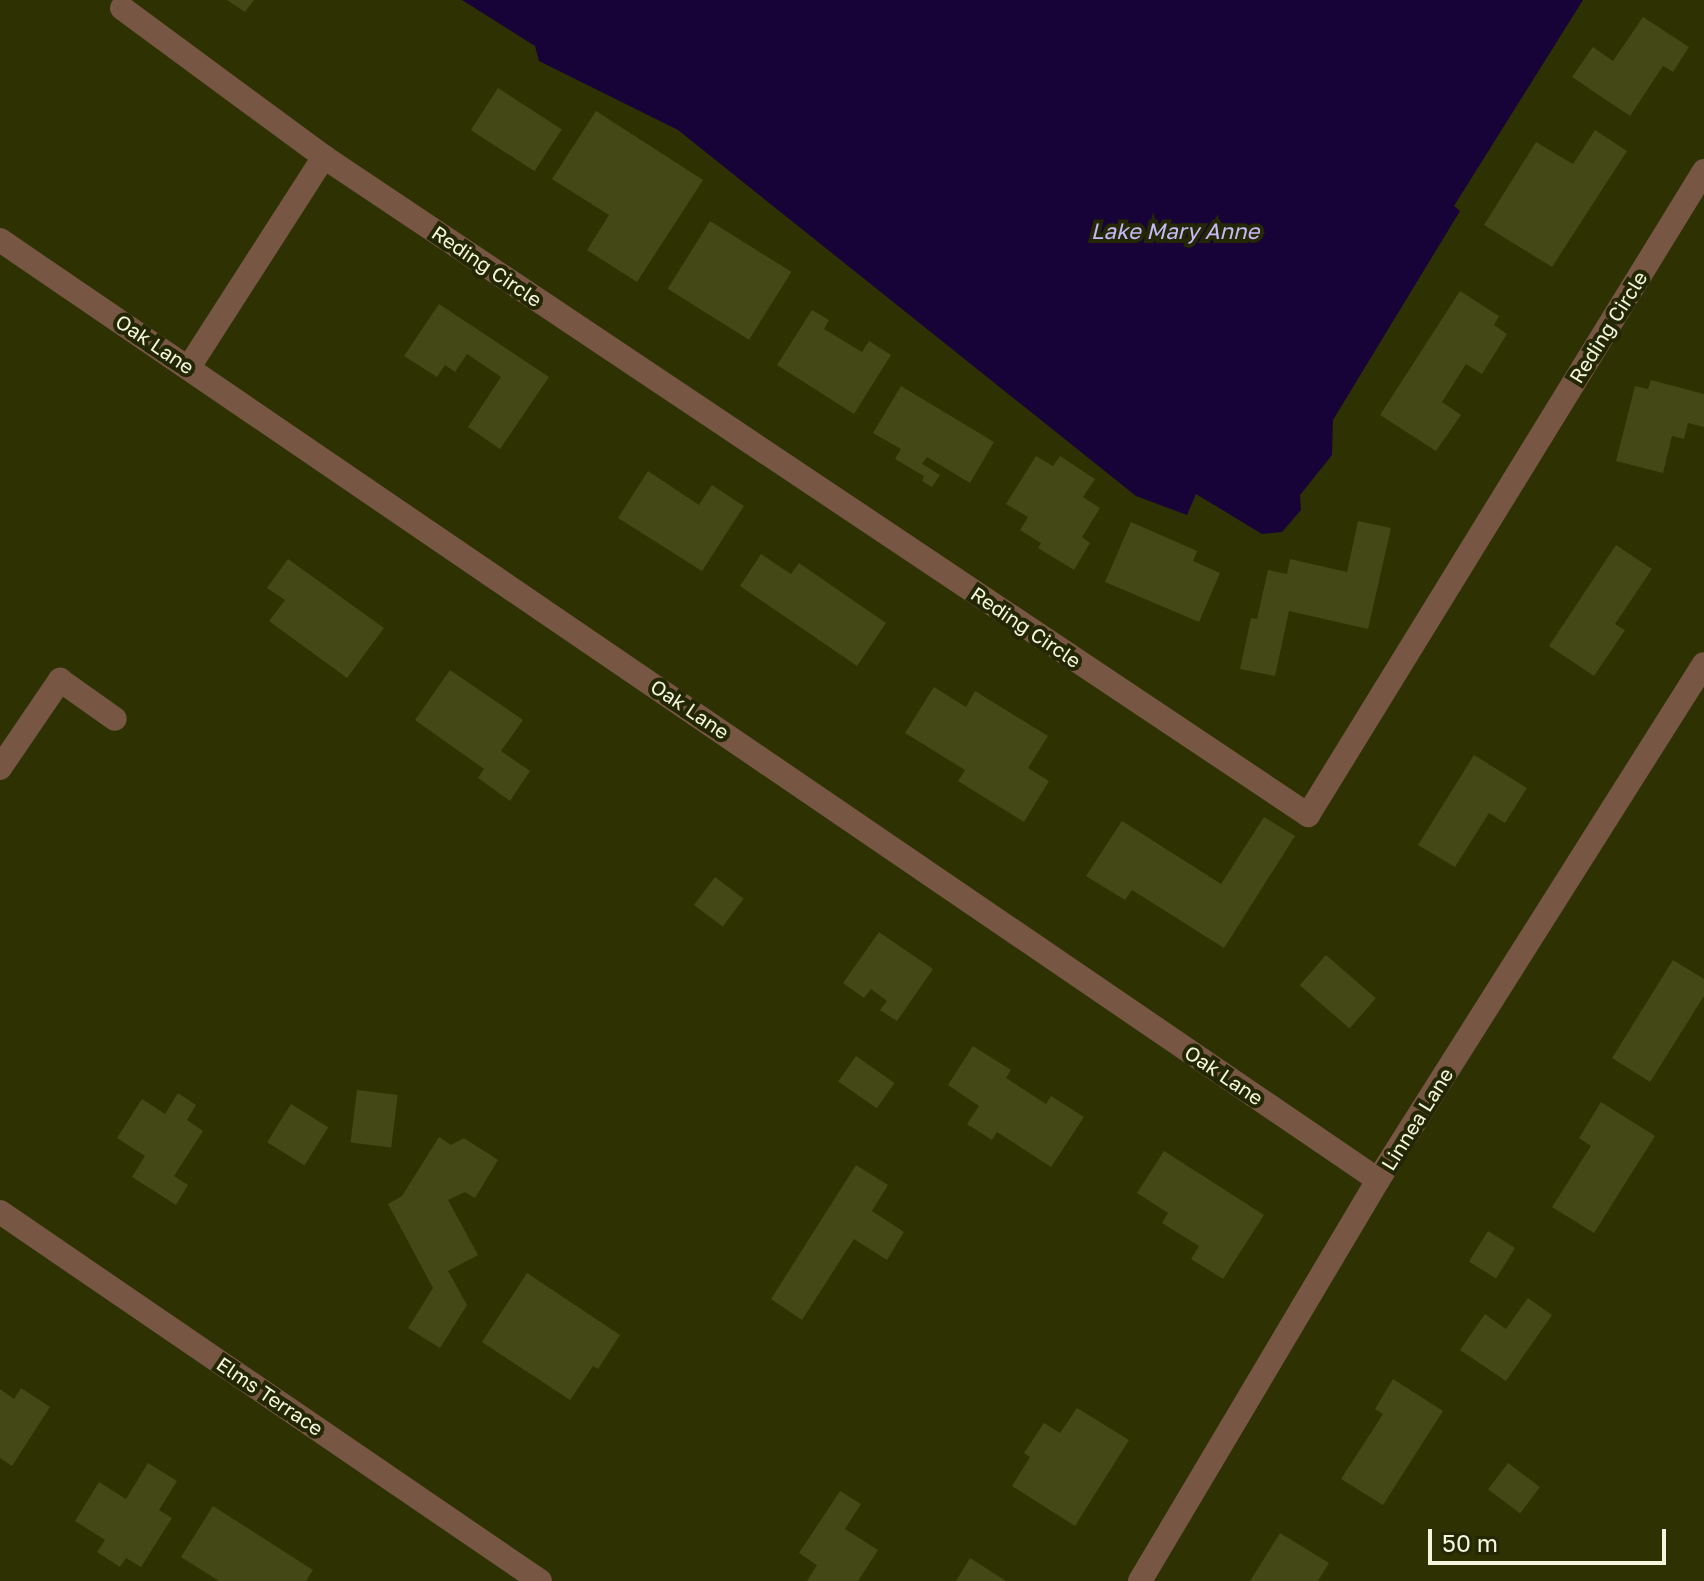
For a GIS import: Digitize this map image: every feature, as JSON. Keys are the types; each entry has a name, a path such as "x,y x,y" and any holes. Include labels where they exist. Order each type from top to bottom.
{"street":[{"path":"122,8 324,157 189,367"},
{"name":"Reding Circle","path":"324,157 1308,815 1704,171"},
{"name":"Oak Lane","path":"0,240 1378,1180"},
{"name":"Linnea Lane","path":"1140,1581 1378,1180 1704,664"},
{"path":"0,768 60,680 115,719"},
{"name":"Elms Terrace","path":"0,1212 540,1581"}],"water":[{"name":"Lake Mary Anne","path":"462,0 1583,0 1454,206 1460,211 1333,420 1332,455 1300,495 1301,510 1282,532 1262,534 1196,494 1187,515 1136,496 678,130 539,61 535,46"}],"building":[{"path":"227,0 254,0 245,12"},
{"path":"1643,17 1689,47 1673,72 1663,66 1630,116 1572,77 1593,47 1613,61"},
{"path":"498,88 562,129 535,171 471,130"},
{"path":"596,111 703,180 637,282 587,250 609,215 552,179"},
{"path":"1595,130 1627,151 1552,267 1484,225 1536,142 1573,164"},
{"path":"710,221 791,272 749,340 668,289"},
{"path":"1460,291 1499,316 1494,325 1507,334 1482,374 1466,364 1442,402 1461,415 1436,451 1380,415"},
{"path":"439,304 549,377 500,449 468,427 501,377 467,354 455,372 445,365 437,377 404,356"},
{"path":"812,310 829,320 824,329 862,352 869,341 891,355 854,414 777,365"},
{"path":"1651,380 1704,394 1704,427 1688,423 1684,439 1672,436 1663,473 1616,461 1635,386 1648,389"},
{"path":"901,386 994,442 970,483 927,457 922,464 940,475 932,487 922,481 924,476 895,459 901,449 873,433"},
{"path":"1036,456 1053,466 1060,456 1095,479 1083,497 1100,508 1082,537 1090,543 1074,570 1038,548 1041,543 1020,530 1028,517 1006,504"},
{"path":"648,471 699,505 712,485 744,506 702,571 618,518"},
{"path":"1358,521 1391,528 1368,629 1289,611 1275,676 1240,669 1251,618 1257,619 1268,570 1287,574 1290,559 1347,572"},
{"path":"1131,522 1197,551 1193,561 1220,573 1199,622 1105,582"},
{"path":"1616,545 1652,569 1615,624 1625,630 1594,676 1549,646"},
{"path":"761,554 791,574 799,563 886,623 857,666 740,586"},
{"path":"288,559 384,628 347,678 269,621 285,600 267,588"},
{"path":"450,670 523,720 501,751 530,771 510,801 478,778 484,769 415,720"},
{"path":"934,687 966,707 975,691 1048,736 1028,768 1049,781 1024,822 958,781 965,770 905,733"},
{"path":"1474,755 1527,788 1505,823 1489,813 1455,867 1418,845"},
{"path":"1264,817 1295,836 1224,948 1132,890 1125,900 1086,876 1122,821 1221,884"},
{"path":"715,877 744,899 723,927 694,905"},
{"path":"879,932 933,969 897,1021 880,1010 887,1001 871,989 864,998 843,983"},
{"path":"1326,955 1376,998 1350,1028 1300,985"},
{"path":"1673,960 1704,979 1704,996 1650,1082 1612,1058"},
{"path":"973,1046 1011,1070 1006,1078 1046,1104 1051,1096 1084,1117 1051,1167 997,1132 992,1140 967,1124 979,1106 948,1085"},
{"path":"856,1056 895,1083 877,1108 838,1081"},
{"path":"357,1090 398,1095 391,1148 351,1143"},
{"path":"178,1093 196,1105 187,1120 203,1131 174,1176 188,1185 176,1205 132,1177 145,1156 117,1138 142,1099 165,1114"},
{"path":"1601,1102 1655,1136 1594,1233 1552,1207 1591,1146 1579,1138"},
{"path":"291,1104 328,1127 304,1165 267,1142"},
{"path":"439,1137 451,1145 464,1138 498,1160 475,1198 465,1192 448,1200 478,1255 448,1271 467,1305 440,1348 408,1328 433,1288 388,1204 402,1196"},
{"path":"1164,1151 1264,1215 1223,1279 1191,1259 1199,1246 1162,1223 1168,1213 1137,1193"},
{"path":"856,1165 888,1185 872,1211 904,1232 887,1260 854,1239 802,1320 771,1299"},
{"path":"1488,1231 1515,1248 1496,1278 1469,1262"},
{"path":"527,1273 620,1335 598,1369 593,1366 570,1400 482,1342"},
{"path":"1528,1298 1552,1315 1506,1381 1460,1350 1485,1314 1506,1329"},
{"path":"1393,1379 1443,1411 1383,1505 1341,1479 1383,1414 1375,1409"},
{"path":"21,1388 50,1407 12,1466 0,1458 0,1389 14,1399"},
{"path":"1077,1408 1129,1440 1075,1526 1012,1486 1030,1457 1024,1453 1044,1423 1060,1433"},
{"path":"148,1463 177,1481 159,1510 172,1518 141,1567 126,1558 120,1567 97,1552 105,1540 75,1521 99,1482 126,1499"},
{"path":"1508,1463 1540,1487 1520,1513 1488,1489"},
{"path":"840,1491 861,1504 845,1529 878,1550 858,1581 807,1581 817,1565 799,1553"},
{"path":"213,1506 313,1570 306,1581 219,1581 181,1557"},
{"path":"1280,1533 1329,1563 1318,1581 1250,1581"},
{"path":"970,1558 1006,1581 956,1581"}]}
